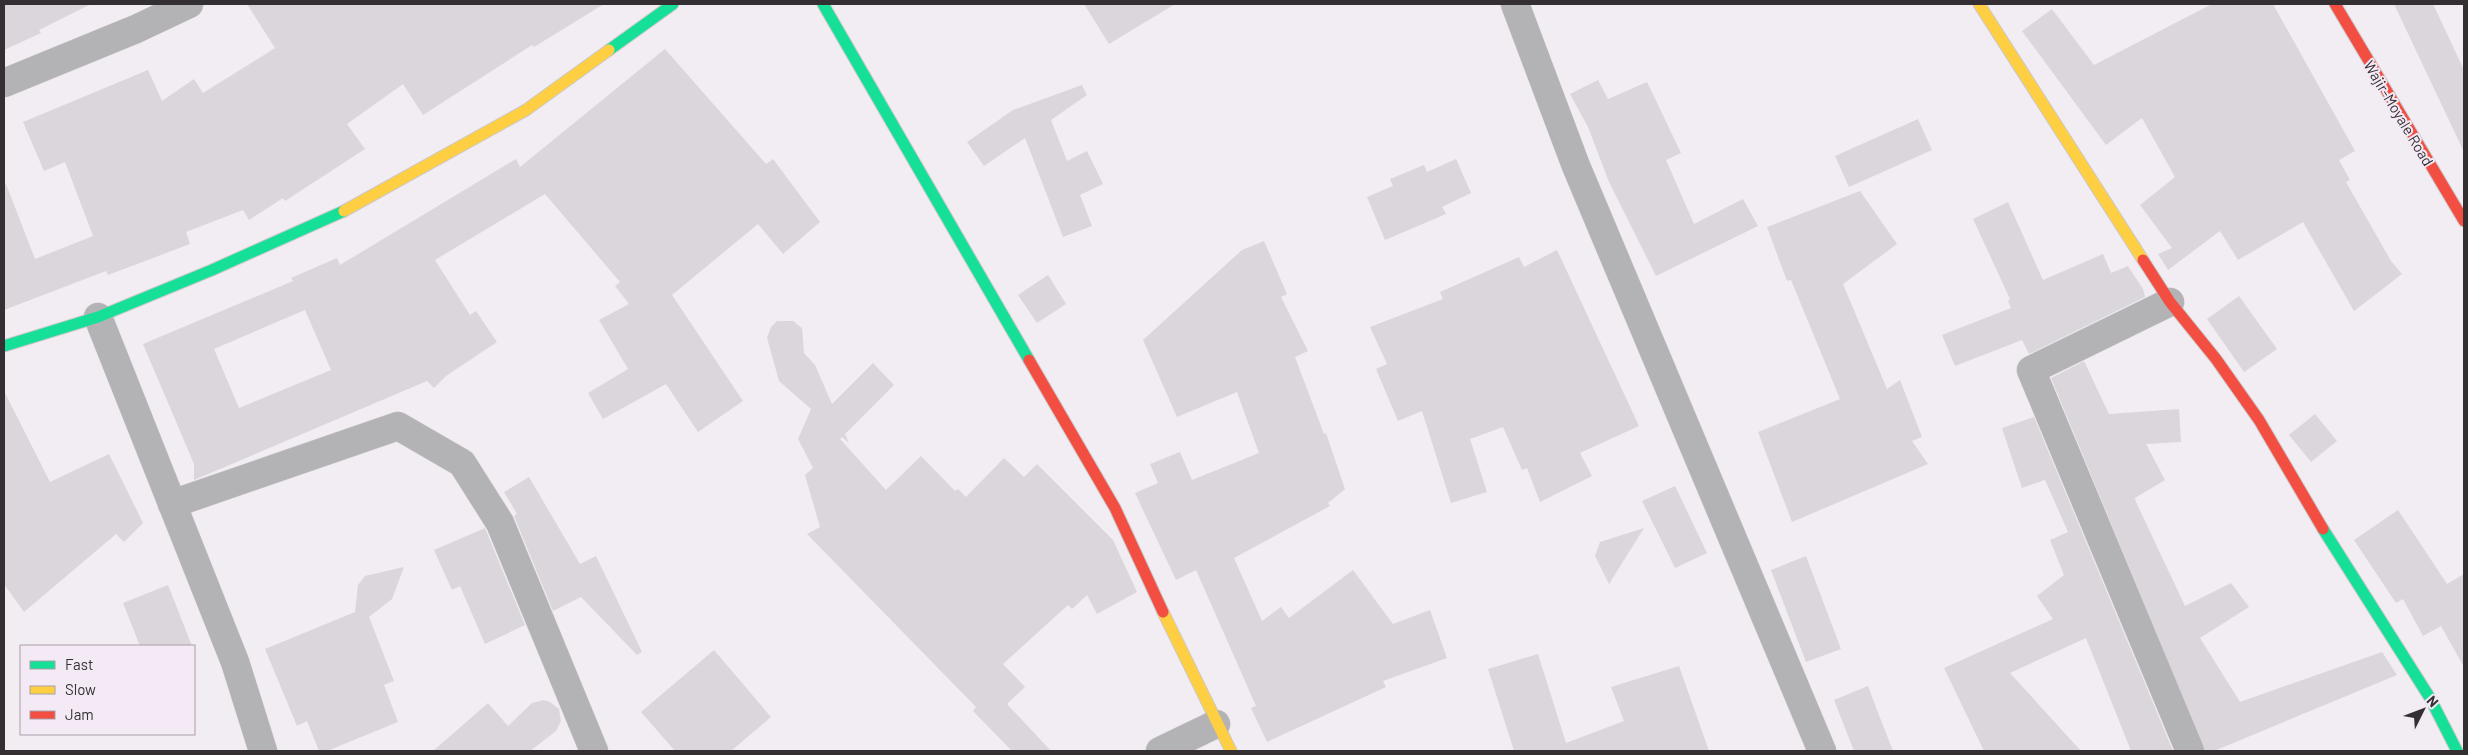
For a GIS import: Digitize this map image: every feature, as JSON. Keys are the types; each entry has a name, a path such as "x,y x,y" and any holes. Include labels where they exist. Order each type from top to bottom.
{"street":[{"path":"4,83 136,29 189,4"},
{"path":"4,346 98,317 212,270 345,211 526,110 673,4"},
{"path":"823,4 1115,508 1216,724 1231,751"},
{"path":"1515,4 1576,166 1822,751"},
{"path":"1980,4 2170,302 2216,359 2259,420 2330,539 2430,698 2456,751"},
{"name":"Wajir-Moyale Road","path":"2335,4 2464,221"},
{"path":"2170,302 2031,370 2190,751"},
{"path":"98,317 235,662 263,751"},
{"path":"172,504 398,426 454,458 462,463 500,523 594,751"},
{"path":"1160,751 1216,724"}],"building":[{"path":"4,4 91,4 39,30 41,33 4,50"},
{"path":"247,4 604,4 534,47 532,45 423,115 403,84 347,124 365,149 285,201 283,198 249,220 243,210 186,232 190,244 108,275 106,271 4,310 4,185 6,184 35,259 93,236 65,162 44,171 23,122 148,70 162,101 194,79 203,93 275,48"},
{"path":"1084,4 1175,4 1109,44"},
{"path":"2212,4 2273,4 2355,151 2339,160 2350,180 2346,182 2391,261 2402,274 2354,311 2303,222 2238,260 2220,231 2168,270 2158,254 2172,248 2140,205 2175,177 2142,118 2106,145 2022,31 2052,9 2094,65"},
{"path":"2394,4 2433,4 2464,70 2464,152"},
{"path":"665,49 766,164 773,159 820,222 783,254 758,224 672,295 743,401 698,432 666,384 603,419 588,393 628,369 599,320 629,304 615,286 620,282 545,194 435,260 470,315 476,311 497,342 446,376 434,388 427,381 194,480 194,464 143,344 293,281 291,278 337,258 340,265 516,159 520,167","holes":["305,310 331,370 239,408 214,349"]},
{"path":"1598,80 1608,99 1647,82 1681,153 1666,160 1694,224 1743,199 1758,226 1656,276 1609,182 1588,127 1570,94"},
{"path":"1082,85 1087,95 1051,120 1067,161 1087,151 1103,184 1080,195 1092,226 1063,237 1025,138 984,166 967,142 1013,110"},
{"path":"1918,119 1932,150 1849,187 1835,156"},
{"path":"1456,159 1471,193 1442,207 1446,214 1385,240 1367,197 1393,186 1390,179 1424,165 1427,172"},
{"path":"1860,191 1897,244 1843,284 1887,389 1900,380 1922,437 1912,441 1928,464 1792,522 1758,432 1840,399 1791,280 1787,281 1767,227"},
{"path":"2008,202 2043,280 2103,254 2111,273 2128,266 2143,289 2145,297 2029,354 2022,340 1955,366 1942,335 2011,308 2008,301 2010,299 1973,219"},
{"path":"1264,241 1287,294 1281,297 1308,351 1295,357 1324,434 1326,433 1345,489 1328,503 1330,506 1234,558 1262,621 1281,607 1289,618 1353,570 1393,624 1430,610 1447,658 1383,681 1386,687 1267,742 1251,708 1256,706 1196,570 1176,580 1135,493 1158,483 1150,464 1180,452 1192,480 1259,453 1237,392 1177,417 1143,340 1242,250"},
{"path":"1557,250 1639,426 1580,453 1592,476 1540,502 1527,468 1522,470 1503,427 1470,439 1487,492 1451,503 1422,411 1398,421 1376,369 1387,364 1370,327 1443,299 1440,292 1519,257 1524,267"},
{"path":"1048,275 1066,304 1037,323 1018,295"},
{"path":"2239,296 2277,349 2244,372 2207,319"},
{"path":"777,321 793,321 802,328 804,353 815,365 832,404 873,363 894,385 845,434 849,443 842,437 840,439 886,490 921,456 955,491 958,489 966,497 1004,458 1024,477 1037,464 1113,540 1137,592 1097,614 1087,595 1072,609 1068,605 1003,664 1025,687 1007,704 1051,751 1012,751 973,711 976,707 807,534 820,527 805,475 813,468 798,439 811,409 779,381 767,338 771,327"},
{"path":"2084,361 2109,414 2179,409 2181,442 2146,444 2165,480 2135,498 2185,606 2231,583 2249,607 2200,638 2240,702 2382,652 2397,675 2214,751 2205,751 2051,378"},
{"path":"4,391 50,482 109,454 143,523 124,542 116,534 24,612 4,584"},
{"path":"2315,414 2337,441 2311,462 2289,435"},
{"path":"2034,417 2173,751 2131,751 2086,638 2010,673 2081,751 1984,751 1944,668 2053,619 2037,596 2064,575 2050,540 2068,532 2045,480 2022,488 2002,428"},
{"path":"529,477 580,564 596,556 642,652 637,655 581,597 553,611 514,516 517,514 504,492"},
{"path":"1675,486 1707,553 1675,568 1642,501"},
{"path":"2398,510 2447,584 2464,574 2464,667 2441,626 2423,636 2403,599 2396,603 2354,540"},
{"path":"485,528 525,625 485,644 460,586 452,590 434,550"},
{"path":"1644,528 1609,584 1595,556 1600,542"},
{"path":"1806,556 1841,649 1806,662 1771,570"},
{"path":"404,567 392,599 369,617 394,681 384,685 398,722 327,751 319,751 307,721 297,726 265,649 355,612 358,585 365,576"},
{"path":"168,585 192,645 140,645 123,603"},
{"path":"714,650 771,717 731,751 675,751 641,712"},
{"path":"1538,654 1566,743 1624,721 1611,687 1679,666 1709,751 1514,751 1488,669"},
{"path":"1868,686 1893,751 1854,751 1834,700"},
{"path":"544,700 559,709 561,721 556,731 530,751 433,751 488,703 508,726 532,703"}],"traffic: fast":[{"path":"609,50 673,4"},
{"path":"823,4 1029,360"},
{"path":"4,346 98,317 212,270 344,211"},
{"path":"2323,529 2430,698 2457,751"}],"traffic: slow":[{"path":"1979,4 2143,260"},
{"path":"344,211 526,110 609,50"},
{"path":"1163,612 1231,751"}],"traffic: jam":[{"path":"2335,4 2464,221"},
{"path":"2143,260 2170,302 2216,359 2259,420 2323,529"},
{"path":"1029,360 1115,508 1163,612"}]}
